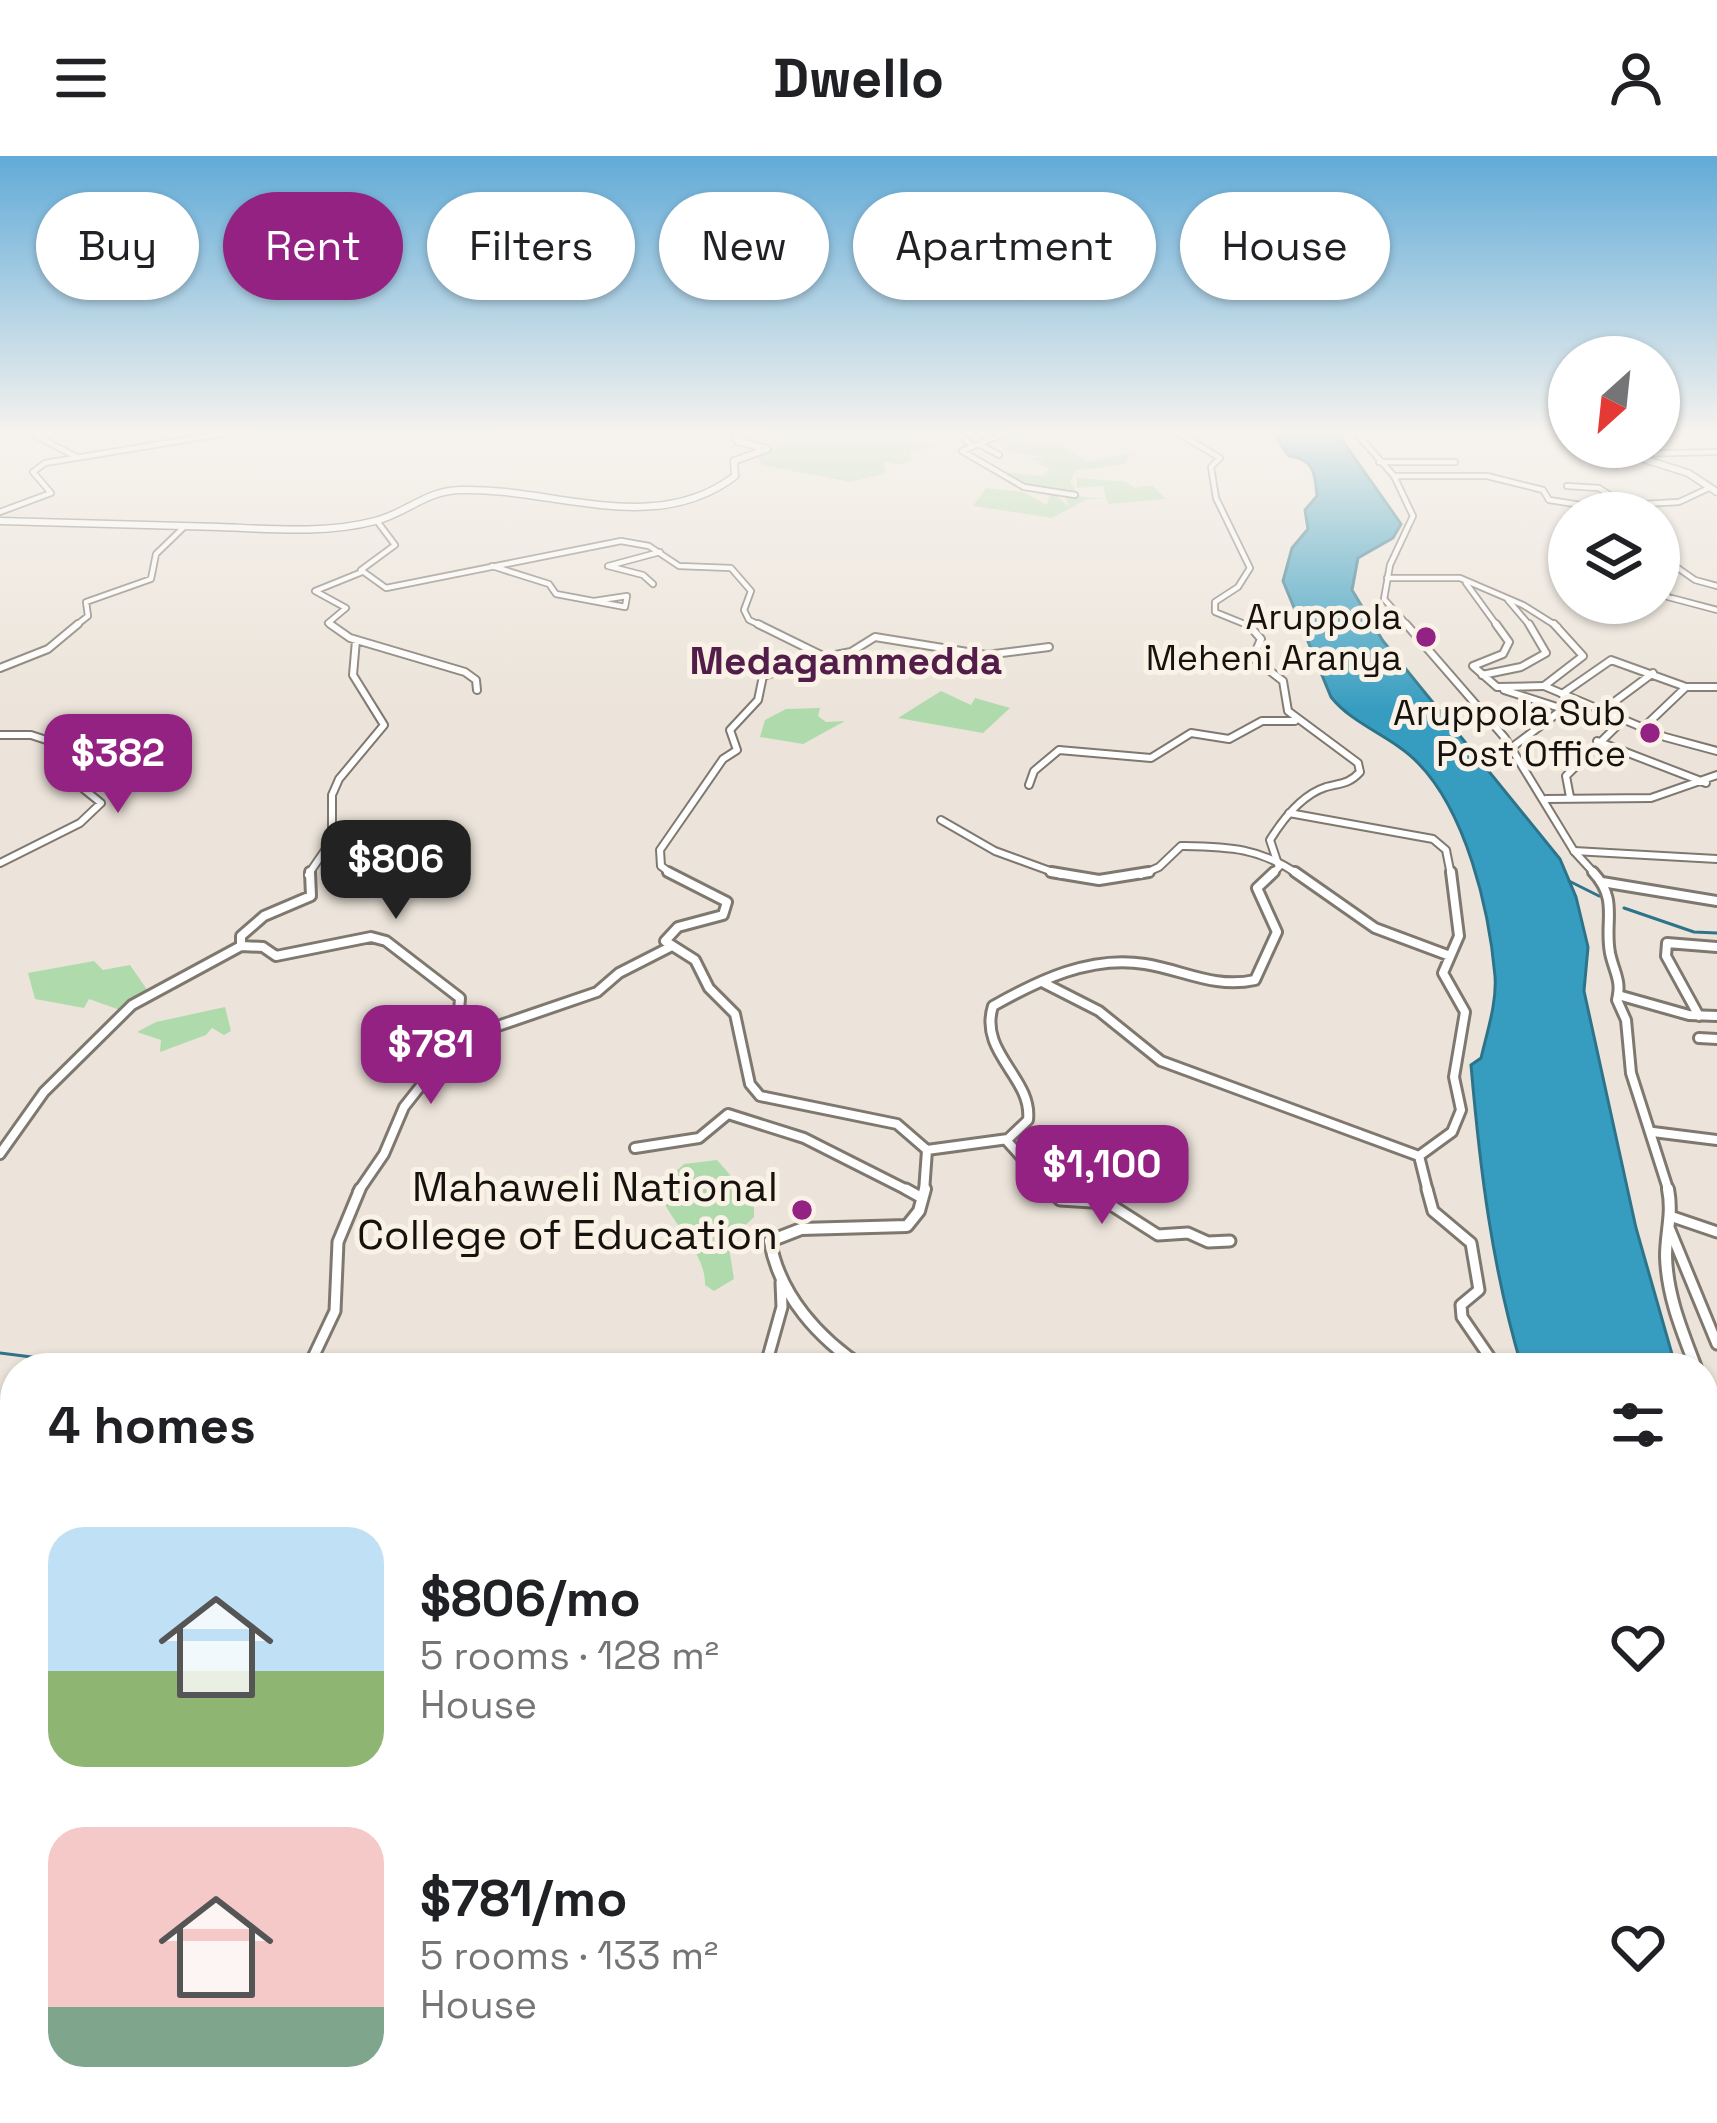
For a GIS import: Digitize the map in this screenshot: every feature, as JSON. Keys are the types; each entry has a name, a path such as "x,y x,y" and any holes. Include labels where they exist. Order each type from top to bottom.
{"main road":[{"path":"158,525 281,529 326,525"}],"street":[{"path":"380,525 395,545 362,572 314,593 344,605 328,623 356,640 465,672 476,680 477,690"},
{"path":"1229,525 1250,568 1238,587 1215,602 1215,612 1258,632 1253,658 1283,681 1285,706 1295,721 1358,763 1360,772 1349,785 1325,788 1289,813 1270,841 1280,864"},
{"path":"1412,525 1387,578 1384,599 1511,748 1574,851 1603,882 1613,910 1609,950 1621,986 1618,995 1631,1073 1654,1132 1671,1223 1717,1344"},
{"path":"0,668 48,649 88,616 86,602 151,579 154,556 184,527"},
{"path":"362,572 393,589 621,541 660,552 683,567 730,568 751,591 744,610 749,620 775,630 785,642 825,656"},
{"path":"653,584 643,575 608,566 660,552"},
{"path":"491,566 593,604 625,607 627,594 594,601"},
{"path":"1680,571 1717,586"},
{"path":"1387,578 1445,575 1544,616 1582,650 1580,662 1544,686"},
{"path":"1466,584 1509,642 1503,654 1474,663 1482,675 1503,689 1563,709 1511,748"},
{"path":"1482,675 1521,667 1546,653 1546,645 1508,600"},
{"path":"1680,600 1717,610"},
{"path":"1049,647 986,655 874,638 855,650 763,676 758,700 730,730 737,750 723,759 660,850 661,866 671,876 720,893 727,902 723,915 712,922 667,933 665,941 695,960 709,988 734,1013 750,1084 760,1096 897,1124 927,1150 1007,1141 1022,1130 1030,1103 998,1055 988,1012 1042,982 1122,963 1210,980 1256,980 1277,932 1257,888 1280,864"},
{"path":"241,946 241,936 264,916 311,896 308,874 333,835 335,788 384,725 361,696 350,664 356,640"},
{"path":"1562,694 1608,660 1686,687 1717,687"},
{"path":"1602,711 1653,673"},
{"path":"1503,689 1544,686 1643,728 1717,751"},
{"path":"1643,728 1686,687"},
{"path":"1570,797 1566,776 1597,741 1624,720"},
{"path":"1029,784 1034,771 1059,750 1151,758 1192,733 1229,740 1262,721 1295,721"},
{"path":"0,735 32,735 92,755 75,782 101,803 80,823 0,863"},
{"path":"1597,741 1706,783"},
{"path":"1546,800 1651,798 1706,783 1717,775"},
{"path":"1289,813 1439,843 1446,850 1460,916 1443,974 1465,1012 1454,1077 1461,1110 1452,1132 1419,1156"},
{"path":"941,820 969,841 1032,868 1078,879 1133,880 1162,867 1181,846 1261,850 1375,932 1416,952 1450,956"},
{"path":"1574,851 1717,859"},
{"path":"1603,882 1717,901"},
{"path":"0,1154 44,1092 132,1005 241,946 263,947 276,956 371,938 386,941 460,998 458,1040"},
{"path":"1699,1016 1666,956 1666,943 1717,947"},
{"path":"315,1353 335,1311 338,1242 354,1198 384,1154 404,1107 458,1040 597,992 619,973 672,946"},
{"path":"1042,982 1100,1011 1161,1061 1419,1156"},
{"path":"1618,995 1699,1016 1717,1016"},
{"path":"1699,1038 1717,1039"},
{"path":"635,1148 699,1138 728,1114 818,1142 923,1198"},
{"path":"1654,1132 1717,1140"},
{"path":"1007,1141 1060,1200 1108,1203 1134,1224 1158,1235 1188,1233 1208,1242 1230,1241"},
{"path":"842,1353 824,1341 781,1277 769,1248 783,1231 895,1230 917,1219 927,1150"},
{"path":"1419,1156 1433,1210 1471,1243 1479,1290 1460,1305 1462,1317 1487,1353"},
{"path":"1671,1223 1717,1232"},
{"path":"1671,1223 1666,1253 1673,1308 1690,1353"},
{"path":"769,1353 782,1307 781,1277"}],"green space":[{"path":"941,691 971,705 975,698 1010,708 983,733 898,718"},
{"path":"820,708 818,716 826,722 845,721 803,744 760,737 765,720 786,709"},
{"path":"94,961 103,970 130,965 148,991 123,1011 89,999 84,1008 35,999 28,973"},
{"path":"225,1007 231,1031 224,1035 212,1028 206,1035 160,1052 161,1040 137,1032 156,1022"},
{"path":"717,1160 754,1202 754,1217 728,1242 734,1279 714,1291 705,1285 699,1260 658,1188 684,1164"}],"water":[{"path":"1307,525 1401,525 1393,538 1358,558 1352,590 1383,641 1560,859 1576,897 1588,947 1584,991 1636,1228 1672,1353 1518,1353 1489,1218 1471,1065 1481,1058 1495,986 1481,892 1462,834 1435,783 1408,754 1331,697 1283,581 1292,548"}],"waterway":[{"path":"1569,881 1599,896"},
{"path":"1624,908 1694,932 1717,933"}],"place":[{"name":"Aruppola Meheni Aranya","path":"1426,637"},
{"name":"Aruppola Sub Post Office","path":"1650,733"},
{"name":"Mahaweli National College of Education","path":"802,1210"}],"district":[{"name":"Medagammedda","path":"846,660"}]}
